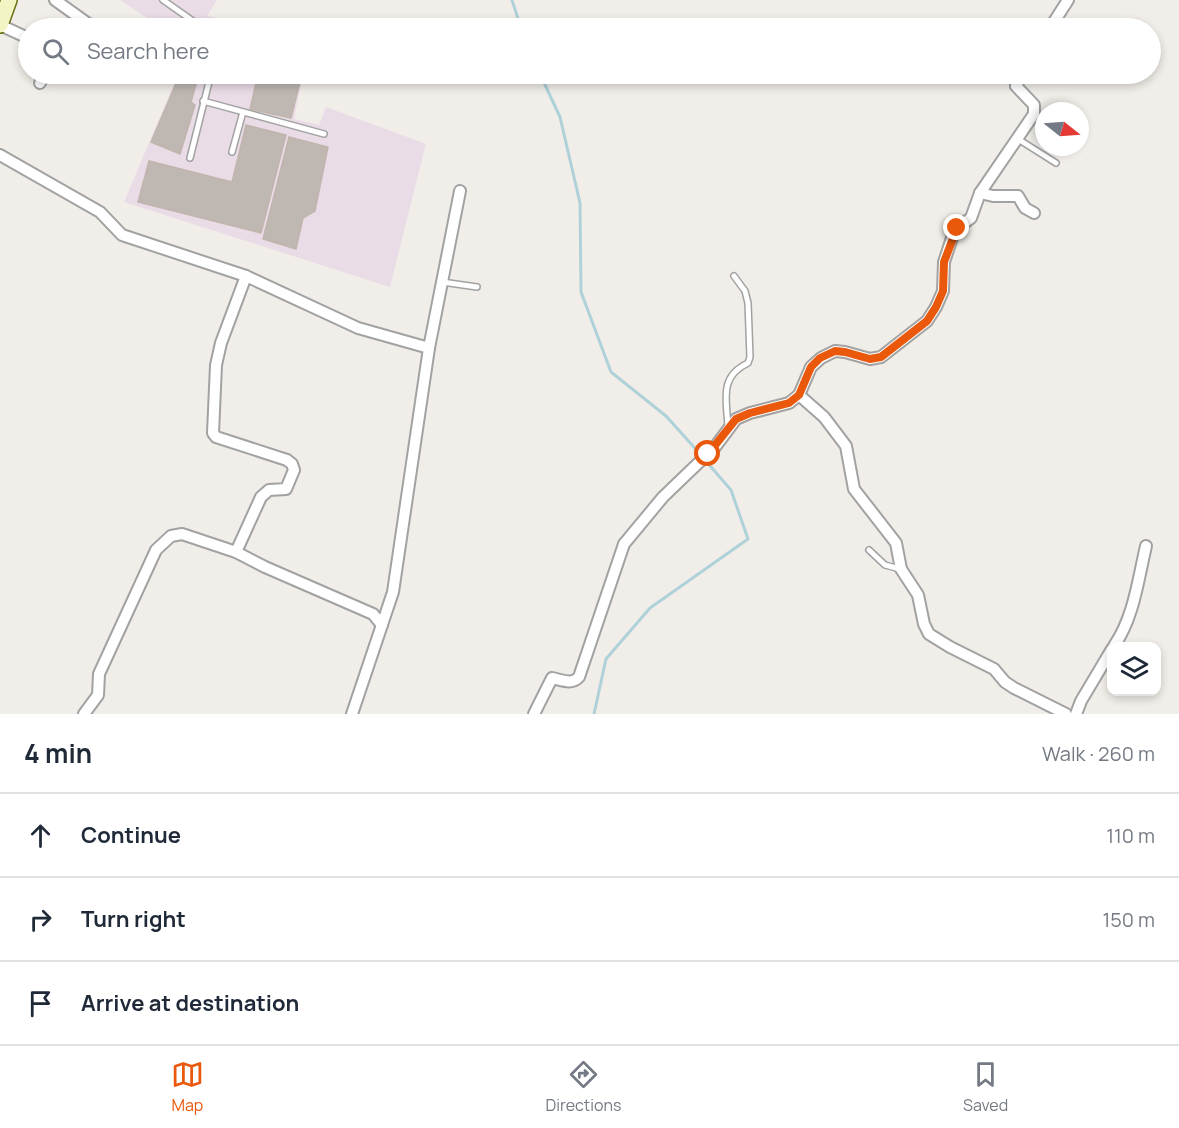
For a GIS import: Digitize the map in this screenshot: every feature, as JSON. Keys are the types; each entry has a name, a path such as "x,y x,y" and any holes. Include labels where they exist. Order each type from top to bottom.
{"main road":[{"path":"0,25 9,0"}],"street":[{"path":"54,0 80,18"},
{"path":"1056,18 1068,0"},
{"path":"0,25 18,33"},
{"path":"534,714 552,678 575,682 579,677 624,544 663,497 708,454 736,419 789,403 799,395 811,367 820,358 835,351 870,359 881,357 927,321 943,291 944,262 954,232 970,218 980,193 1036,109 1016,86 1017,84"},
{"path":"0,155 100,212 122,235 246,276 358,328 429,348"},
{"path":"352,714 393,592 429,348 460,191"},
{"path":"980,193 993,196 1018,196 1025,208 1034,213"},
{"path":"236,552 261,497 268,490 286,489 294,470 287,460 216,437 213,433 216,365 221,343 246,276"},
{"path":"799,395 824,417 846,446 854,489 896,543 901,569 918,595 924,624 929,634 994,669 1005,682 1014,688 1066,714"},
{"path":"84,714 98,695 99,674 156,549 171,536 182,534 236,552 373,614 382,625"},
{"path":"1116,642 1131,609 1146,546"},
{"path":"1076,714 1107,657"}],"lane":[{"path":"163,0 189,18"},
{"path":"190,158 208,84"},
{"path":"203,101 324,134"},
{"path":"232,152 243,112"},
{"path":"1018,139 1056,163"},
{"path":"728,431 726,400 729,379 732,372 748,363 750,357 748,303 745,291 734,276"},
{"path":"442,282 477,287"},
{"path":"869,550 885,565 901,569"}],"shaded area":[{"path":"120,0 217,0 207,16 218,18 147,18"},
{"path":"174,84 301,84 294,119 319,125 326,107 426,144 390,287 124,202"}],"building":[{"path":"176,84 196,84 191,102 195,105 180,154 151,142"},
{"path":"256,84 300,84 291,118 250,109"},
{"path":"246,125 286,135 261,233 138,202 149,161 232,182"},
{"path":"289,137 328,147 315,211 303,218 296,249 263,239"}],"waterway":[{"path":"512,0 518,18"},
{"path":"545,84 560,117 580,203 581,292 611,372 666,416 701,455"},
{"path":"594,714 606,659 650,608 748,539 731,490 705,460"}],"route":[{"path":"708,454 716,447 736,419 789,403 799,395 811,367 820,358 835,351 870,359 881,357 927,321 943,291 942,270 957,228"}]}
